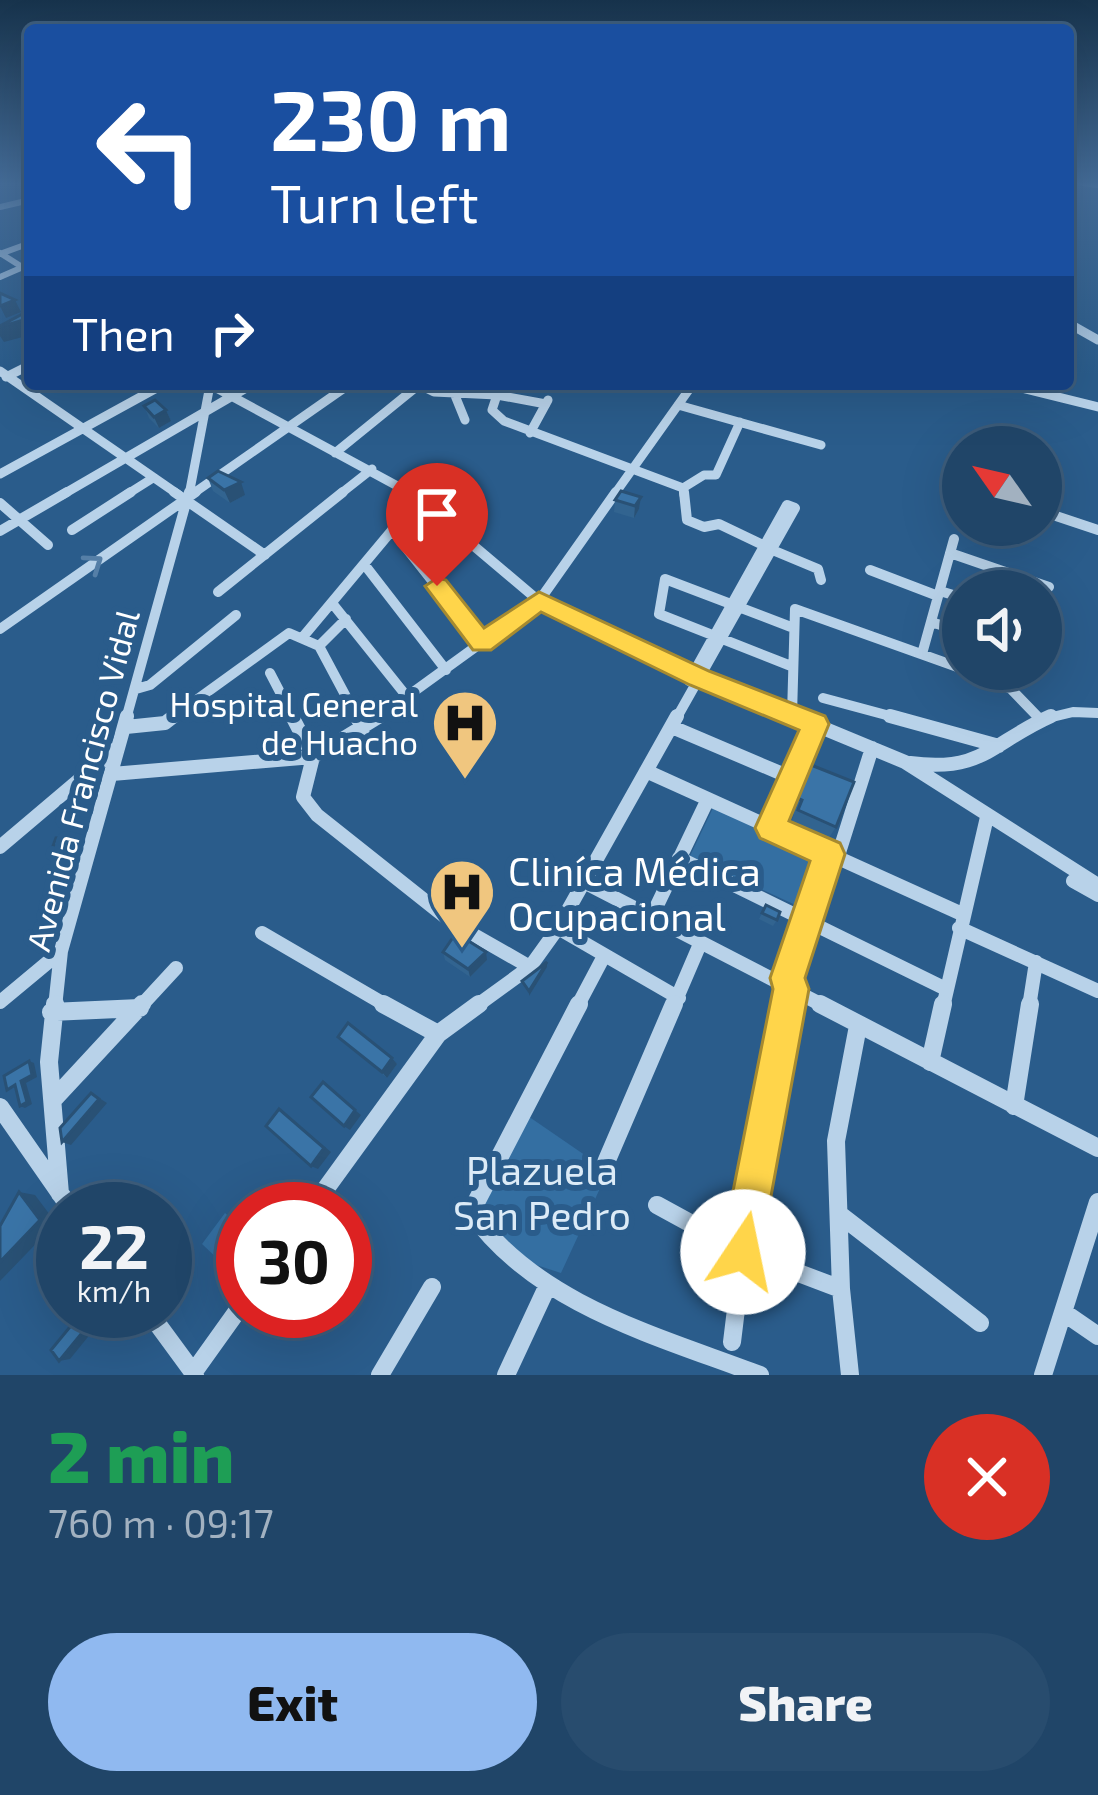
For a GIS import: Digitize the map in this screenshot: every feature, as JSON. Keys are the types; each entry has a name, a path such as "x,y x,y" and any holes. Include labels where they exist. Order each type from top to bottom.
{"street":[{"path":"25,390 265,555"},
{"path":"0,474 153,390"},
{"name":"Avenida Francisco Vidal","path":"63,1182 53,1100 51,1012 61,952 188,498 209,390"},
{"path":"219,390 417,500 536,604 695,679 902,765 1098,895"},
{"path":"0,531 243,390"},
{"path":"0,629 341,390"},
{"path":"336,452 412,390"},
{"path":"430,390 548,402 530,433"},
{"path":"112,775 313,757 363,729 536,604 687,390"},
{"path":"1029,390 1098,407"},
{"path":"454,393 465,420"},
{"path":"496,395 494,414 530,433 683,488"},
{"path":"678,404 820,445"},
{"path":"683,488 704,475 716,475 740,422"},
{"path":"218,592 370,470"},
{"path":"72,530 153,478"},
{"path":"683,488 687,520 704,527 719,524 818,569 821,580"},
{"path":"302,638 417,500"},
{"path":"0,503 48,545"},
{"path":"331,1182 438,1034 530,967 558,928 791,507"},
{"path":"1062,518 1098,530"},
{"path":"392,530 482,644"},
{"path":"922,654 952,546"},
{"path":"950,554 998,570"},
{"path":"364,564 446,670"},
{"path":"870,569 942,594"},
{"path":"791,627 665,579 659,614 791,666"},
{"path":"332,603 408,698"},
{"path":"792,715 791,627 792,612 799,608 942,661"},
{"path":"136,689 150,685 236,615"},
{"path":"319,646 346,619"},
{"path":"931,622 942,625"},
{"path":"126,727 165,723 289,633 319,646 363,729"},
{"path":"270,673 313,757 303,796 317,815 453,923 530,967"},
{"path":"695,679 792,715 814,728"},
{"path":"1012,690 1039,718"},
{"path":"823,698 1000,747"},
{"path":"902,765 948,767 1000,747 1039,718 1062,711 1098,713"},
{"path":"672,727 792,778"},
{"path":"771,828 814,728"},
{"path":"0,847 121,744"},
{"path":"732,1342 743,1252 791,989 788,978 871,752"},
{"path":"646,771 833,856 1098,992"},
{"path":"651,918 708,799"},
{"path":"985,820 1098,886"},
{"path":"930,1062 985,820"},
{"path":"680,858 946,989"},
{"path":"582,881 1098,1148"},
{"path":"558,928 680,998"},
{"path":"262,932 295,956 438,1034"},
{"path":"604,1167 700,944"},
{"path":"0,1002 61,952"},
{"path":"604,956 471,1212 478,1226 547,1287 760,1375"},
{"path":"1014,1106 1036,962"},
{"path":"53,1100 176,968"},
{"path":"51,1012 140,1008"},
{"path":"850,1375 841,1289 836,1141 858,1026"},
{"path":"0,1107 51,1182"},
{"path":"1043,1375 1098,1202"},
{"path":"657,1205 743,1252 841,1289"},
{"path":"839,1214 980,1323"},
{"path":"380,1375 432,1287"},
{"path":"506,1375 547,1287"},
{"path":"1066,1314 1098,1336"},
{"path":"168,1338 194,1374 219,1338"}],"green space":[{"path":"713,808 819,855 802,908 690,856"},
{"name":"Plazuela San Pedro","path":"525,1114 608,1171 561,1273 527,1262 481,1211 482,1198"},
{"path":"216,1225 216,1257 202,1244"}],"building":[{"path":"0,293 15,300 0,306"},
{"path":"24,313 24,320 0,326"},
{"path":"155,400 166,410 154,417 144,406"},
{"path":"218,471 241,482 224,490 208,478"},
{"path":"621,491 641,497 635,506 615,500"},
{"path":"811,765 854,782 836,827 798,810 802,800 797,798"},
{"path":"72,837 65,845 53,846 56,838"},
{"path":"766,905 780,912 777,920 762,913"},
{"path":"456,933 486,952 468,969 443,952"},
{"path":"547,962 529,991 522,981"},
{"path":"348,1023 392,1058 382,1072 338,1037"},
{"path":"29,1061 32,1075 21,1081 27,1102 20,1106 15,1085 7,1090 4,1076"},
{"path":"323,1082 355,1110 344,1126 311,1097"},
{"path":"91,1093 99,1099 62,1142 60,1128"},
{"path":"279,1109 324,1148 311,1166 266,1126"},
{"path":"19,1192 36,1215 36,1224 0,1262 0,1226"},
{"path":"61,1338 78,1338 59,1361 51,1350"}],"place":[{"name":"Hospital General de Huacho","path":"465,782"},
{"name":"Cliníca Médica Ocupacional","path":"462,951"}],"route":[{"path":"437,586 482,644 539,601 700,678 815,724 771,828 829,854 788,978 791,989 743,1252"}]}
